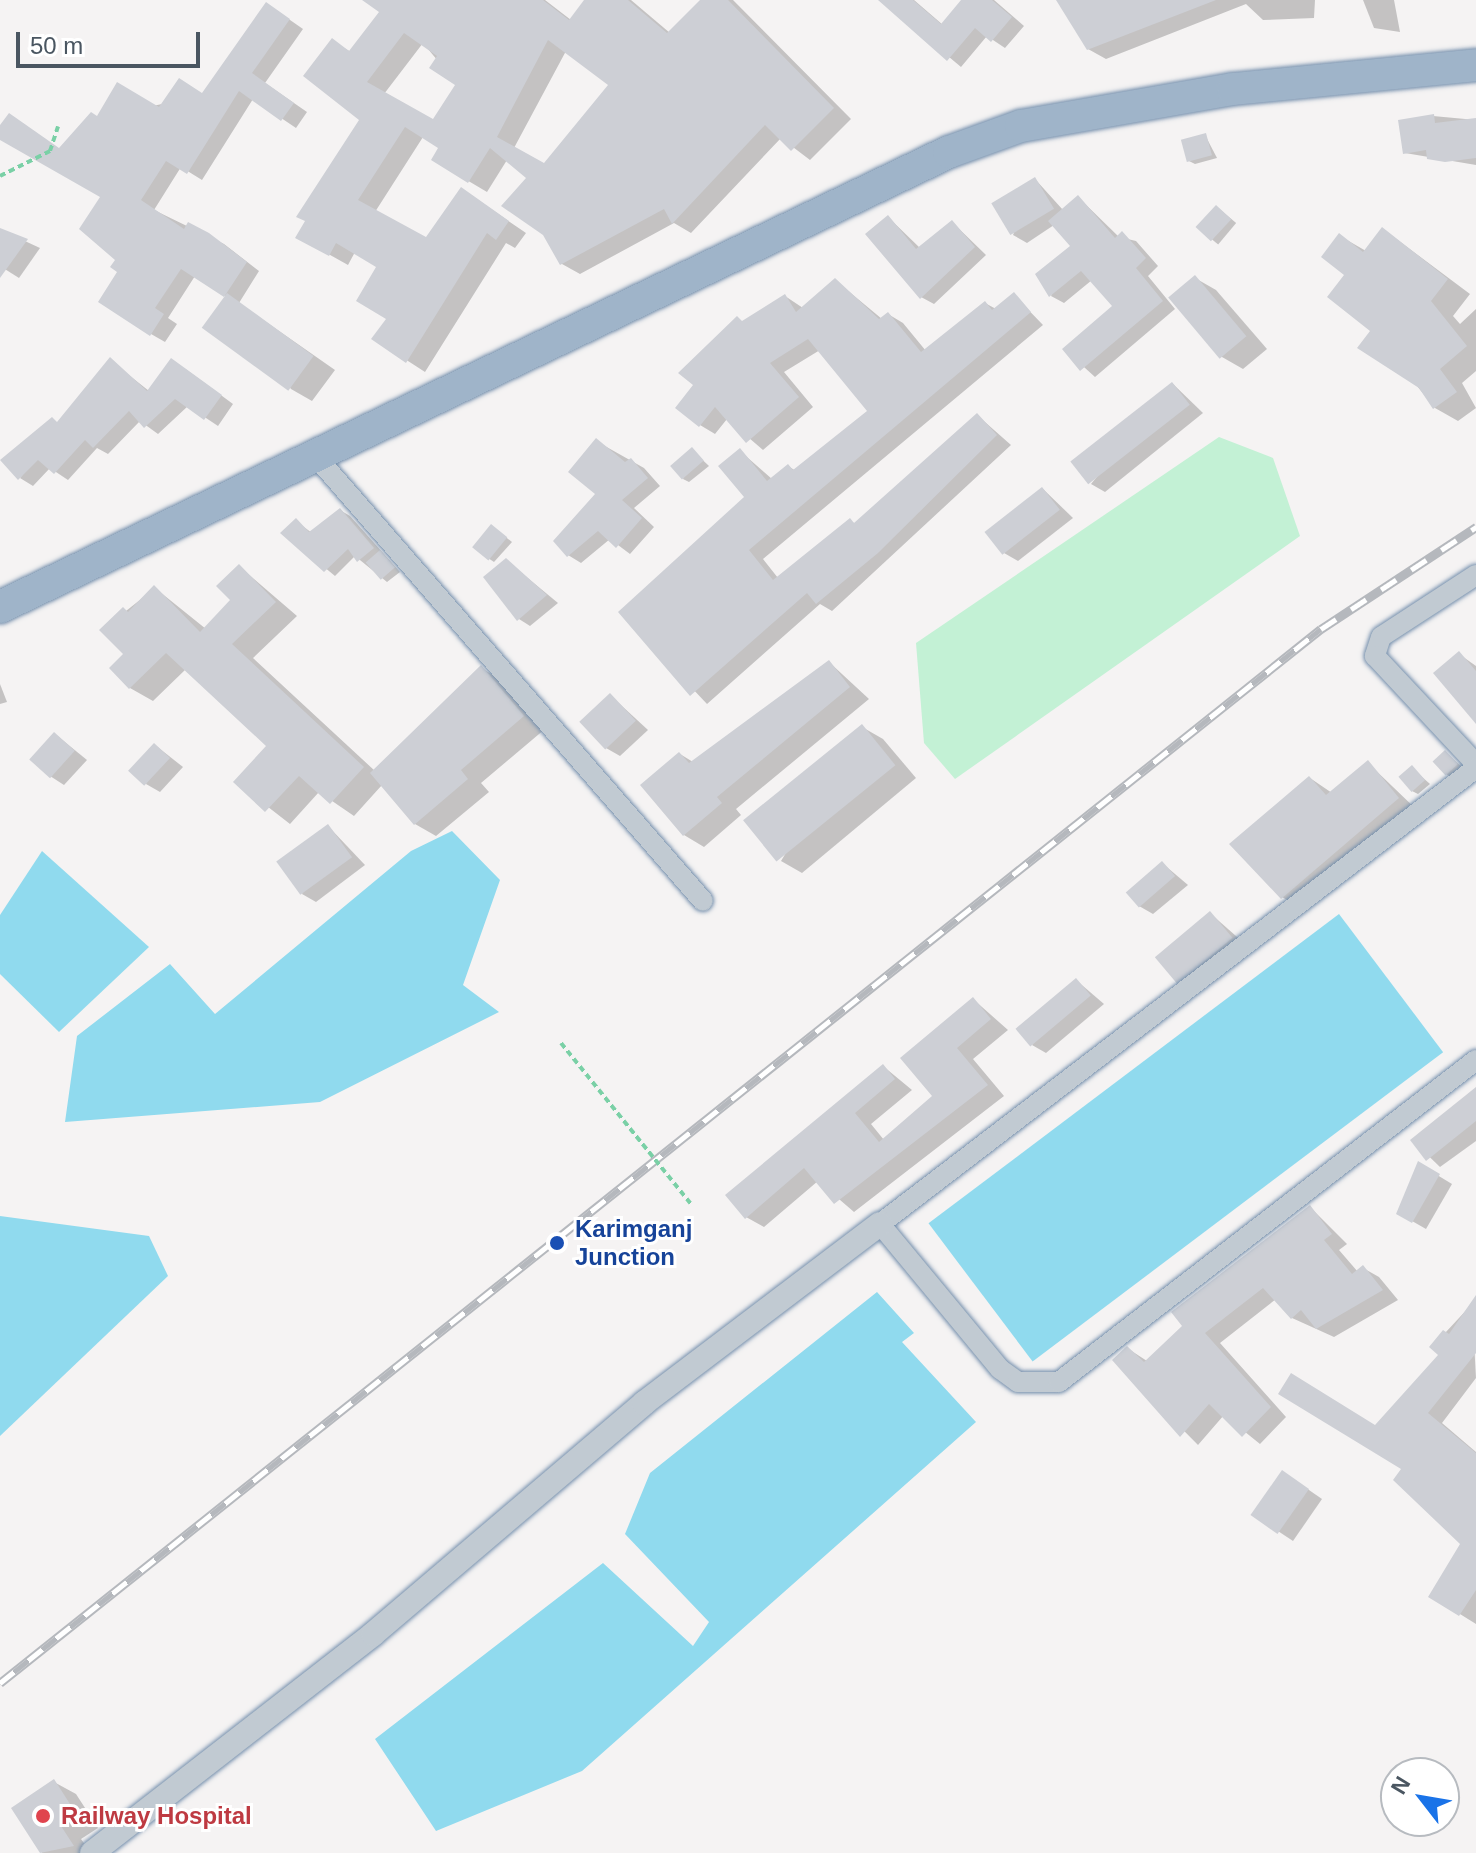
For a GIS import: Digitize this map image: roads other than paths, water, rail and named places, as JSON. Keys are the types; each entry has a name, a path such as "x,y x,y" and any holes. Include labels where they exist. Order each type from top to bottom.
{"highway":[{"path":"0,607 312,452 949,152 1021,126 1233,89 1476,65"}],"street":[{"path":"312,452 703,901"},
{"path":"92,1853 373,1634 644,1403 1476,766 1375,656 1381,637 1476,575"},
{"path":"880,1224 1000,1369 1018,1382 1059,1382 1476,1060"}],"water":[{"path":"452,831 500,880 463,985 499,1012 320,1102 65,1122 77,1036 170,964 215,1014 411,851"},
{"path":"42,851 149,947 59,1032 0,974 0,915"},
{"path":"1339,914 1443,1052 1033,1361 929,1223"},
{"path":"0,1216 149,1236 168,1276 0,1436"},
{"path":"877,1292 914,1333 902,1342 976,1422 582,1771 436,1831 375,1739 603,1563 693,1646 709,1622 625,1534 650,1473"}],"railway":[{"path":"0,1683 1321,629 1476,527"}],"place":[{"name":"Karimganj Junction","path":"557,1243"},
{"name":"Railway Hospital","path":"43,1816"}]}
